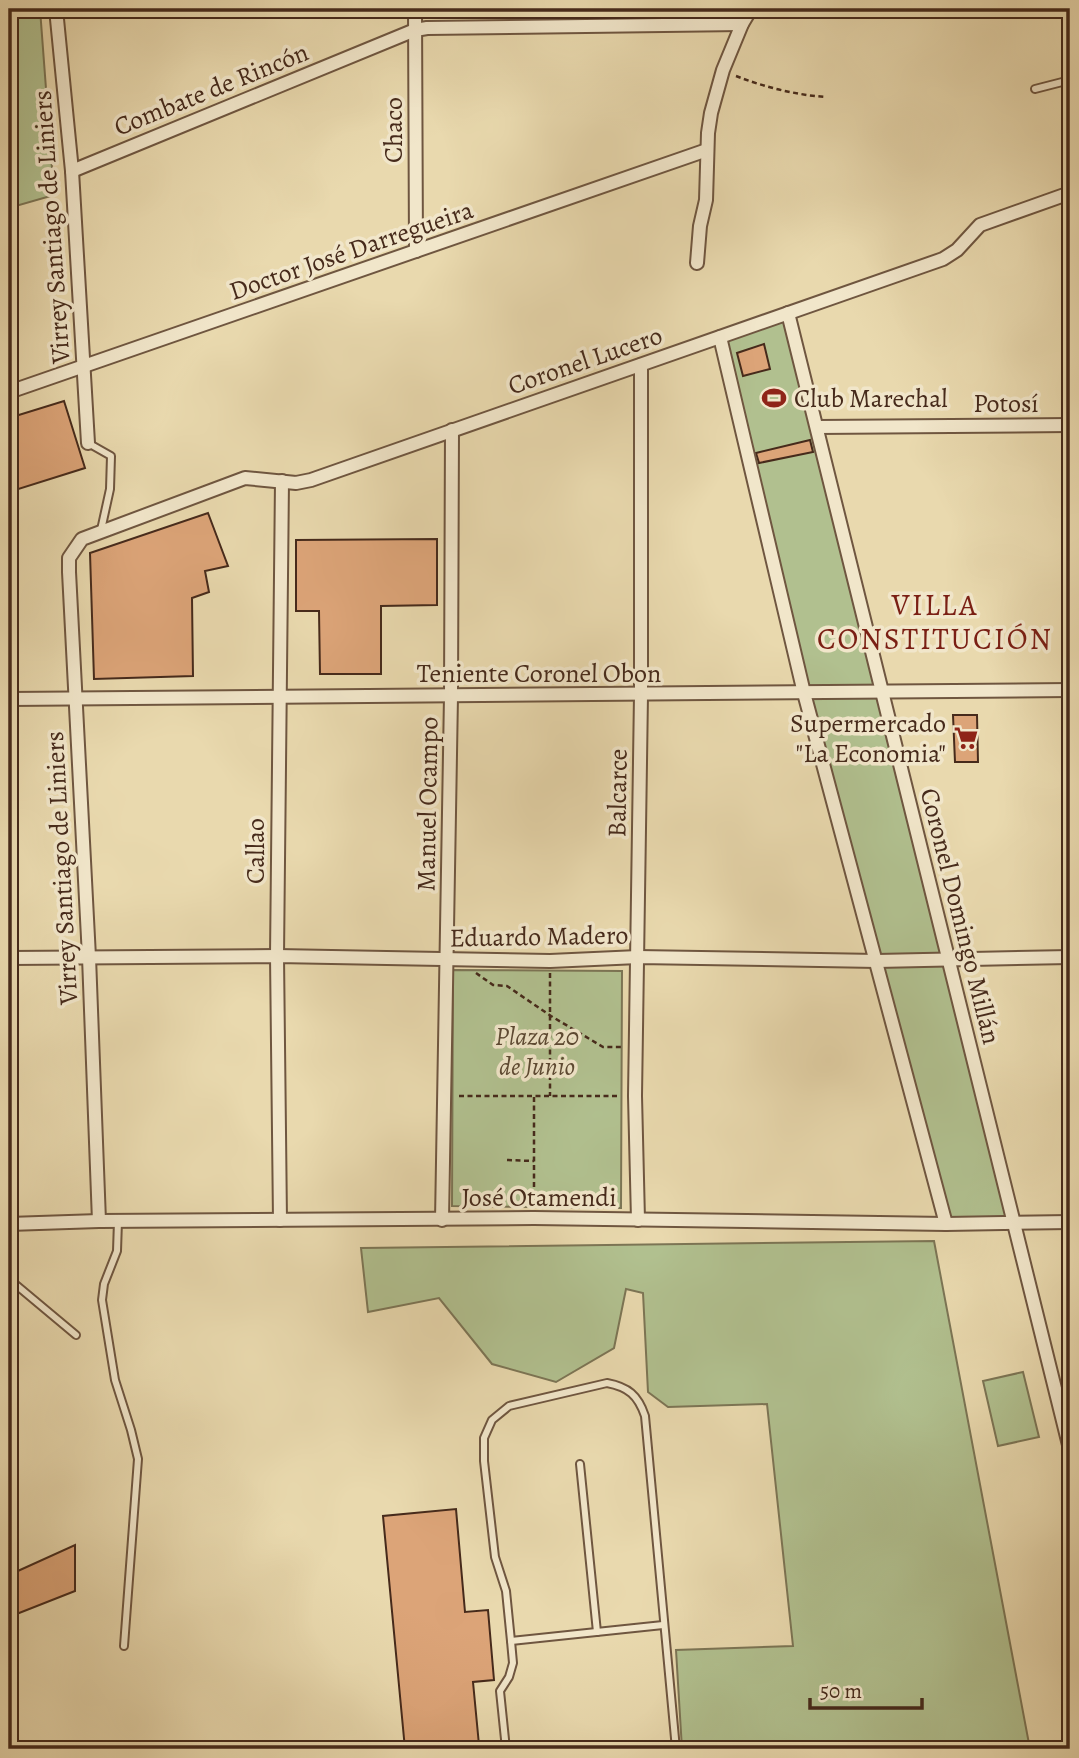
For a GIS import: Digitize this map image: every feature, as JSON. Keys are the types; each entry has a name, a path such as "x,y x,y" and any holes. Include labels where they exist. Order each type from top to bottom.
{"street":[{"name":"Virrey Santiago de Liniers","path":"56,9 72,171 88,443"},
{"name":"Chaco","path":"415,9 416,251"},
{"path":"697,262 700,226 706,200 711,113 723,70 751,9"},
{"name":"Combate de Rincón","path":"72,171 415,30 742,24"},
{"name":"Doctor José Darregueira","path":"9,392 707,150"},
{"name":"Coronel Lucero","path":"102,530 245,478 296,483 312,480 943,259 957,250 980,225 1070,193"},
{"name":"Coronel Domingo Millán","path":"788,313 1070,1449"},
{"path":"720,337 804,693 946,1224"},
{"name":"Balcarce","path":"638,1220 635,1096 641,695 641,365"},
{"name":"Potosí","path":"817,427 1070,425"},
{"name":"Manuel Ocampo","path":"442,1220 452,960 452,430"},
{"name":"Callao","path":"280,1220 277,956 282,481"},
{"name":"Virrey Santiago de Liniers","path":"99,1221 69,558 82,539 102,530"},
{"name":"Teniente Coronel Obon","path":"9,699 1070,690"},
{"name":"Eduardo Madero","path":"9,958 277,956 550,961 638,957 877,961 1070,957"},
{"name":"José Otamendi","path":"9,1224 534,1218 946,1224 1070,1222"}],"lane":[{"path":"1035,89 1070,80"},
{"path":"88,443 111,456 110,489 102,530"},
{"path":"118,1221 117,1251 104,1284 102,1300 115,1381 138,1459 124,1646"},
{"path":"9,1279 76,1335"},
{"path":"506,1749 500,1692 513,1663 506,1591 495,1557 484,1461 484,1438 492,1420 509,1406 607,1383 624,1387 634,1393 645,1416 676,1749"},
{"path":"580,1464 597,1632"},
{"path":"511,1641 663,1625"}],"path":[{"path":"723,70 766,87 826,97"},
{"path":"452,960 492,985 507,986 603,1047 636,1047"},
{"path":"550,961 551,1096"},
{"path":"445,1096 635,1096"},
{"path":"534,1096 534,1218"},
{"path":"507,1160 534,1161"}],"green space":[{"path":"9,9 40,9 54,195 9,208"},
{"path":"788,313 1014,1222 946,1224 720,337"},
{"name":"Plaza 20 de Junio","path":"453,970 622,971 621,1208 452,1206"},
{"path":"934,1241 1030,1749 682,1749 676,1650 793,1646 767,1404 668,1407 648,1392 643,1293 626,1289 614,1348 556,1382 492,1364 439,1298 368,1312 361,1248"},
{"path":"1023,1372 1039,1437 998,1446 983,1381"}],"building":[{"path":"764,344 770,369 743,376 737,353"},
{"path":"64,401 85,468 9,492 9,418"},
{"path":"810,440 813,452 759,463 756,453"},
{"path":"208,513 228,566 205,571 209,592 192,598 193,676 94,679 90,553"},
{"path":"437,539 437,605 381,606 381,674 320,674 319,611 296,611 296,540"},
{"name":"Supermercado \"La Economia\"","path":"953,715 977,715 978,762 955,762"},
{"path":"456,1509 465,1612 488,1610 494,1680 473,1682 479,1745 405,1749 383,1516"},
{"path":"75,1545 75,1591 9,1617 9,1575"}],"place":[{"name":"Club Marechal","path":"774,398"},
{"name":"Supermercado \"La Economia\"","path":"966,738"}],"district":[{"name":"VILLA CONSTITUCIÓN","path":"935,622"}]}
